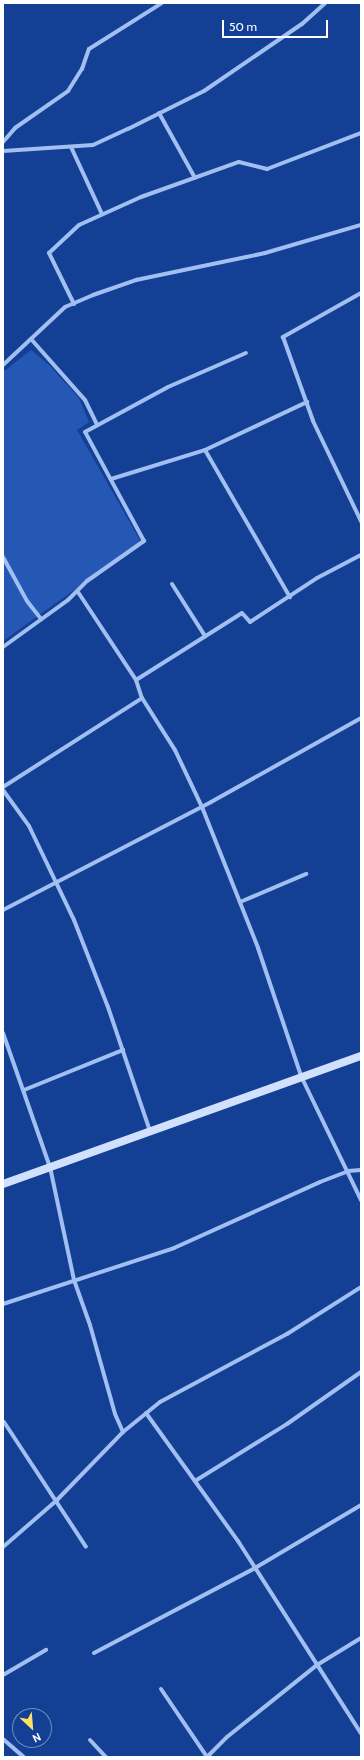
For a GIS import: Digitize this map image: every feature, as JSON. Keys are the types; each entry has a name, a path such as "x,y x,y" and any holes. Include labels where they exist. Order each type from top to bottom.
{"street":[{"path":"3,142 15,128 68,91 82,69 89,49 162,3"},
{"path":"3,151 71,147 93,144 204,91 302,24 325,3"},
{"path":"159,113 195,178"},
{"path":"74,304 49,253 79,225 102,214 239,162 267,169 361,133"},
{"path":"71,147 102,214"},
{"path":"3,365 65,307 136,280 265,253 361,226"},
{"path":"361,293 283,337 313,421 361,521"},
{"path":"31,338 85,400 97,425"},
{"path":"3,647 78,592 87,581 144,541 85,432 168,387 246,353"},
{"path":"111,479 205,450 307,402"},
{"path":"205,450 290,597"},
{"path":"136,680 242,613 250,622 361,554"},
{"path":"3,557 27,601 41,619"},
{"path":"172,584 204,636"},
{"path":"78,592 136,680 142,698 175,750 202,807 240,902 301,1076 338,1156 348,1171 361,1200"},
{"path":"3,787 142,698"},
{"path":"3,910 202,807 361,718"},
{"path":"4,793 29,826 91,959 150,1131"},
{"path":"240,902 306,874"},
{"path":"3,1033 50,1167 74,1280 90,1325 115,1414 123,1432"},
{"path":"24,1090 122,1050"},
{"path":"3,1184 301,1076 361,1056"},
{"path":"3,1304 174,1248 348,1171 361,1170"},
{"path":"3,1547 55,1501 123,1432 160,1402 288,1334 361,1287"},
{"path":"194,1481 287,1424 361,1372"},
{"path":"146,1413 255,1568 361,1733"},
{"path":"4,1422 86,1546"},
{"path":"94,1653 255,1568 361,1505"},
{"path":"161,1689 207,1757 227,1737 317,1665 361,1638"},
{"path":"3,1675 46,1650"},
{"path":"3,1739 24,1757"},
{"path":"90,1740 106,1757"}],"shaded area":[{"path":"31,350 49,365 79,398 89,422 77,430 141,542 3,641 3,372"}]}
